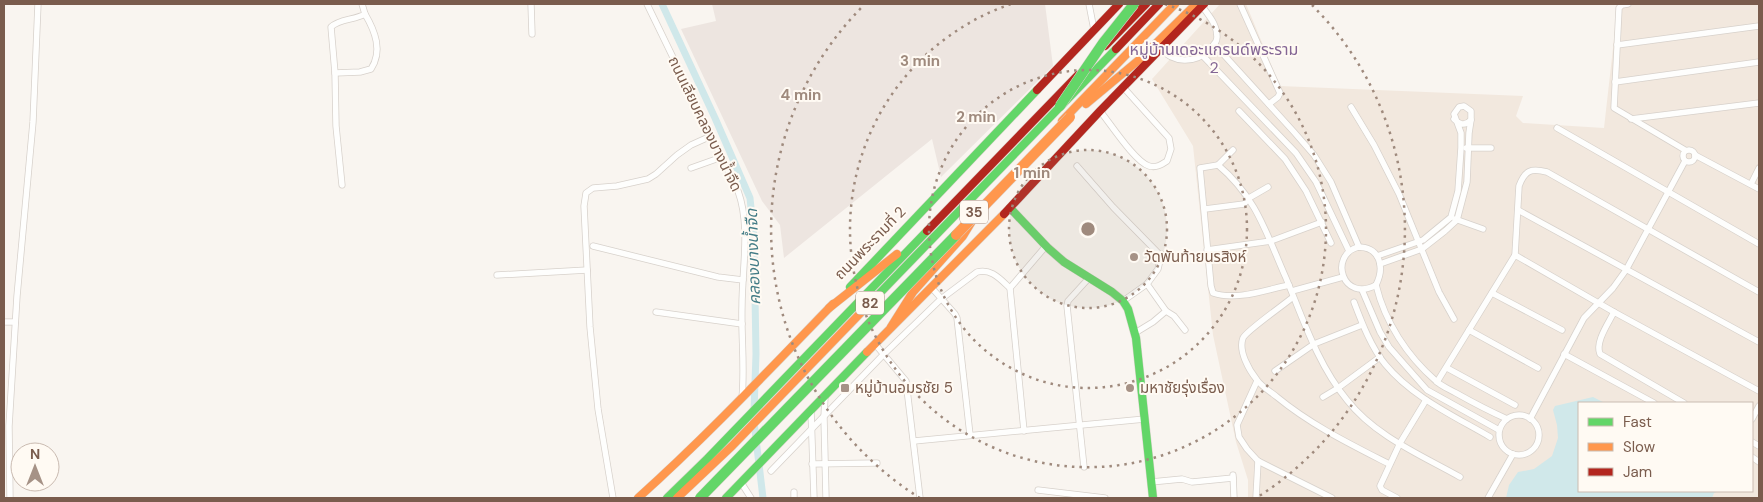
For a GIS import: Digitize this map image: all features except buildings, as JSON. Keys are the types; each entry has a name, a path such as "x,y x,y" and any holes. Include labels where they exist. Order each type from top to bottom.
{"main road":[{"name":"ถนนพระรามที่ 2","path":"638,498 668,472 745,395 1119,4"},
{"path":"1060,106 1107,37 1134,4"},
{"name":"35","path":"667,498 1146,4"},
{"name":"82","path":"677,498 732,446 1159,4"},
{"name":"35","path":"698,498 1175,4"},
{"name":"82","path":"698,498 720,479 1179,4"},
{"path":"1070,117 1140,59 1201,4"},
{"name":"35","path":"726,498 746,480 891,327 1010,208 1201,4"},
{"path":"829,308 882,266 955,202"},
{"path":"1010,208 1064,262 1105,287 1123,301 1128,309 1135,333 1153,498"},
{"path":"891,327 913,292 963,236 972,222 974,212"},
{"path":"644,498 668,472"}],"street":[{"path":"10,498 9,426 34,104 38,4"},
{"path":"335,73 360,72 371,69 374,64 377,40 374,28 365,14 362,4"},
{"path":"531,4 532,34"},
{"name":"ถนนเลียบคลองบางน้ำจืด","path":"648,4 722,157 742,203 744,226 742,324 745,395"},
{"path":"1089,4 1094,30"},
{"path":"1160,49 1173,58 1187,61 1203,56 1214,44 1217,38 1215,24 1201,4"},
{"path":"1240,4 1280,93 1278,98 1269,104"},
{"path":"1628,4 1622,5 1619,8 1614,108 1686,150 1692,150 1695,155 1759,188"},
{"path":"342,185 336,126 335,73 331,27 334,24 365,14"},
{"path":"1617,45 1759,26"},
{"path":"1214,44 1314,155 1331,182 1359,247"},
{"path":"1203,56 1296,153 1316,182 1349,252"},
{"path":"1615,82 1759,62"},
{"path":"1100,111 1137,159 1149,166 1156,167 1167,160 1171,149 1169,138 1123,87"},
{"path":"1631,119 1759,103"},
{"path":"1377,256 1418,242 1430,235 1450,217 1458,191 1461,148 1461,133 1454,119 1456,110 1464,106 1471,111 1471,120 1467,182 1457,220 1422,249 1380,264"},
{"path":"1351,107 1400,194 1439,292 1454,319"},
{"path":"1239,111 1285,159 1306,191 1331,244"},
{"path":"1454,119 1462,124 1467,124 1471,120"},
{"path":"1557,128 1759,244"},
{"path":"613,498 598,409 590,327 584,206 586,193 589,189 617,186 648,178 656,174 691,145 711,136"},
{"path":"1461,148 1490,148"},
{"path":"1233,150 1218,165 1200,168 1207,250 1213,293 1221,296 1236,296 1289,285"},
{"path":"1685,161 1682,155 1686,150"},
{"path":"1685,161 1693,160 1695,155"},
{"path":"691,168 722,157"},
{"path":"1530,418 1584,318 1600,303 1626,270 1685,161"},
{"path":"1218,165 1249,198 1264,223 1325,368 1347,401 1372,426 1460,477"},
{"path":"1077,166 1147,243 1160,253 1161,259 1158,270 1147,284 1123,301"},
{"path":"1751,184 1759,168"},
{"path":"1437,382 1515,255 1519,186 1523,176 1529,171 1547,172 1759,292"},
{"path":"1204,209 1244,204 1249,198 1268,187"},
{"path":"1518,210 1759,342"},
{"path":"1450,217 1483,229"},
{"path":"1207,250 1271,241 1322,222"},
{"path":"593,246 718,277 743,280"},
{"path":"1010,288 1046,246"},
{"path":"1376,285 1362,290 1354,288 1343,277 1342,264 1349,252 1359,247 1370,249 1377,256 1380,264 1380,274 1376,285 1392,328 1410,352 1437,382 1490,412 1507,419"},
{"path":"1515,255 1759,392"},
{"path":"497,276 587,270"},
{"path":"771,471 884,354 941,299 977,272 982,271 995,275 1010,288 1024,431"},
{"path":"1343,277 1293,294 1246,333 1243,338 1243,353 1257,381 1294,411 1321,428 1389,464"},
{"path":"1084,466 1067,306 1068,300 1089,278"},
{"path":"1147,284 1166,311 1174,316 1184,330"},
{"path":"931,287 957,318 970,435"},
{"path":"1362,290 1380,332 1389,347 1427,390 1499,430"},
{"path":"1492,293 1562,330"},
{"path":"1354,302 1362,325 1386,365 1426,400 1490,437"},
{"path":"1135,333 1166,311"},
{"path":"656,312 742,324"},
{"path":"1614,312 1601,339 1598,350 1600,354 1682,402"},
{"path":"4,322 16,322"},
{"path":"1275,371 1314,344 1362,325"},
{"path":"1469,330 1538,368"},
{"path":"875,344 906,381 920,498"},
{"path":"1564,354 1652,402"},
{"path":"1323,397 1380,357"},
{"path":"1447,368 1515,405"},
{"path":"1257,381 1238,425 1238,437 1258,461 1332,498"},
{"path":"825,396 826,498"},
{"path":"1397,498 1380,488 1389,464 1426,400"},
{"path":"1753,417 1759,406"},
{"path":"810,411 814,498"},
{"path":"1519,415 1530,418 1538,431 1537,443 1528,452 1513,454 1500,443 1499,430 1507,419 1519,415"},
{"path":"914,441 1145,419"},
{"path":"811,446 824,445"},
{"path":"1488,498 1513,454"},
{"path":"1256,498 1258,461"},
{"path":"812,464 877,463"},
{"path":"1151,482 1182,479 1192,482 1233,476 1234,498"},
{"path":"746,480 751,498"},
{"path":"1038,490 1106,498"}],"shaded area":[{"path":"712,4 1045,4 1053,66 941,177 932,139 784,258 780,225 762,201 681,29 716,21"},
{"path":"1220,4 1246,4 1280,86 1523,96 1516,116 1523,123 1604,128 1618,4 1759,4 1759,498 1248,498 1248,480 1236,442 1213,335 1193,146 1152,79"}],"water":[{"path":"1593,397 1603,402 1578,402 1578,492 1716,492 1712,498 1506,498 1509,485 1518,472 1534,469 1552,456 1558,438 1553,410 1555,406"}],"waterway":[{"name":"คลองบางน้ำจืด","path":"662,4 750,198 754,237 756,354 754,411"},
{"name":"คลองบางน้ำจืด","path":"754,422 763,498"}],"traffic: fast":[{"path":"1060,106 1103,43 1134,4"},
{"path":"875,298 1116,49"},
{"path":"850,287 1037,90"},
{"path":"1010,208 1064,262 1112,292 1123,301 1128,309 1136,338 1153,498"},
{"path":"667,498 927,231"},
{"path":"700,498 956,235"},
{"path":"726,498 867,352"}],"traffic: slow":[{"path":"1062,121 1175,4"},
{"path":"1086,104 1140,59 1196,4"},
{"path":"956,235 1070,117"},
{"path":"867,352 1004,214"},
{"path":"891,327 913,292 963,236 974,218"},
{"path":"829,308 897,254"},
{"path":"677,498 732,446 875,298"},
{"path":"638,498 713,427 833,304"}],"traffic: jam":[{"path":"1037,90 1119,4"},
{"path":"1105,46 1146,4"},
{"path":"1116,49 1159,4"},
{"path":"1004,214 1100,111 1204,4"},
{"path":"927,231 1078,75"}],"place":[{"name":"วัดพันท้ายนรสิงห์","path":"1134,257"},
{"name":"หมู่บ้านอมรชัย 5","path":"845,388"},
{"name":"มหาชัยรุ่งเรื่อง","path":"1130,388"}],"district":[{"name":"หมู่บ้านเดอะแกรนด์พระราม 2","path":"1214,58"}]}
